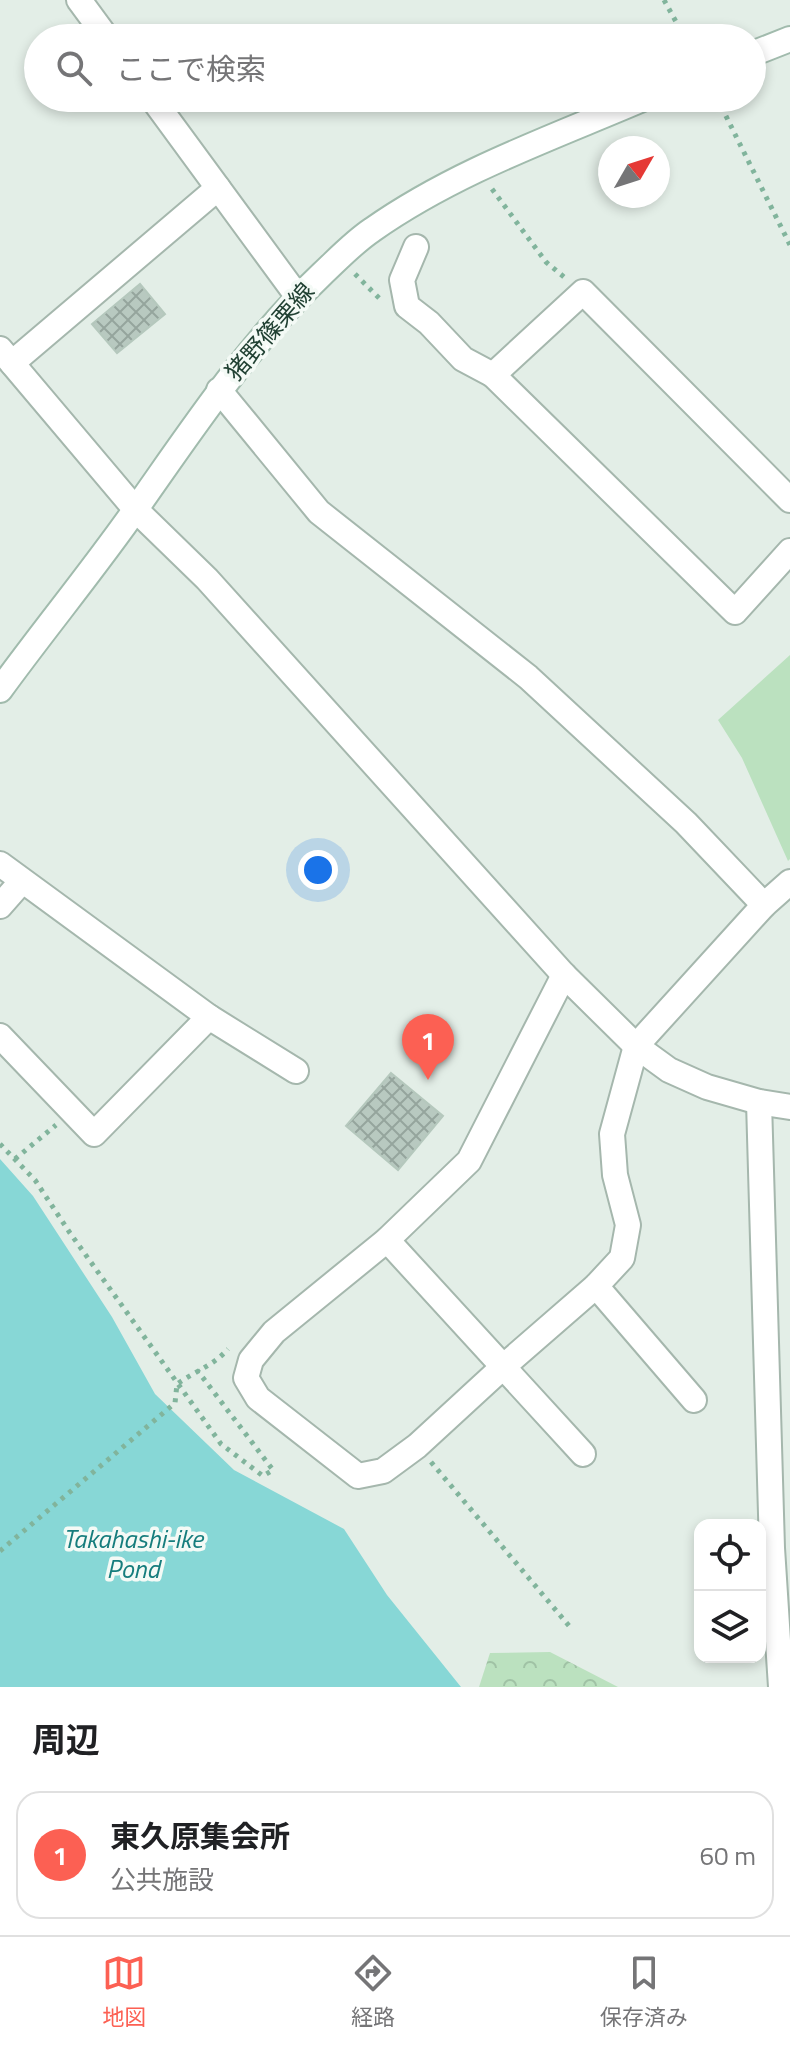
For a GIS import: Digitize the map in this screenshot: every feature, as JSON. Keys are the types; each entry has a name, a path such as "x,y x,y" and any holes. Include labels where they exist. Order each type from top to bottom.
{"street":[{"path":"79,0 97,24"},
{"path":"766,48 790,39"},
{"path":"162,112 298,297"},
{"name":"猪野篠栗線","path":"0,690 136,510 219,390 298,297 370,231 427,195 477,168 611,112"},
{"path":"218,188 6,356 136,510 207,579 564,975 636,1046 669,1070 707,1087 759,1102 790,1107"},
{"path":"416,247 402,280 407,306 429,323 463,359 493,375 735,612 790,551"},
{"path":"493,375 583,292 790,500"},
{"path":"219,390 319,512 528,677 686,823 781,895 636,1046 612,1134 615,1175 628,1225 622,1258 596,1286 417,1446 383,1471 358,1476 258,1398 246,1378 251,1360 274,1332 387,1240 469,1161 564,975"},
{"path":"0,864 209,1017 296,1071"},
{"path":"0,906 22,881"},
{"path":"0,1036 94,1134 209,1017"},
{"path":"759,1102 772,1548 781,1687"},
{"path":"387,1240 583,1454"},
{"path":"596,1286 694,1400"}],"path":[{"path":"664,0 677,24"},
{"path":"724,112 790,245"},
{"path":"477,168 546,262 583,292"},
{"path":"15,1159 72,1111"},
{"path":"0,1144 35,1180 221,1444 263,1476 273,1470 197,1370"},
{"path":"0,1551 175,1403 177,1384 217,1361 237,1339"},
{"path":"417,1446 570,1627"}],"green space":[{"path":"790,655 788,861 742,758 718,720"},
{"path":"550,1652 618,1687 479,1687 490,1653"}],"water":[{"name":"Takahashi-ike Pond","path":"0,1159 33,1196 112,1317 155,1394 234,1470 344,1529 387,1595 461,1687 0,1687"}],"building":[{"path":"140,284 165,314 117,353 92,324"},
{"path":"391,1073 443,1116 398,1170 346,1126"}],"place":[{"name":"東久原集会所","path":"428,1080"}]}
